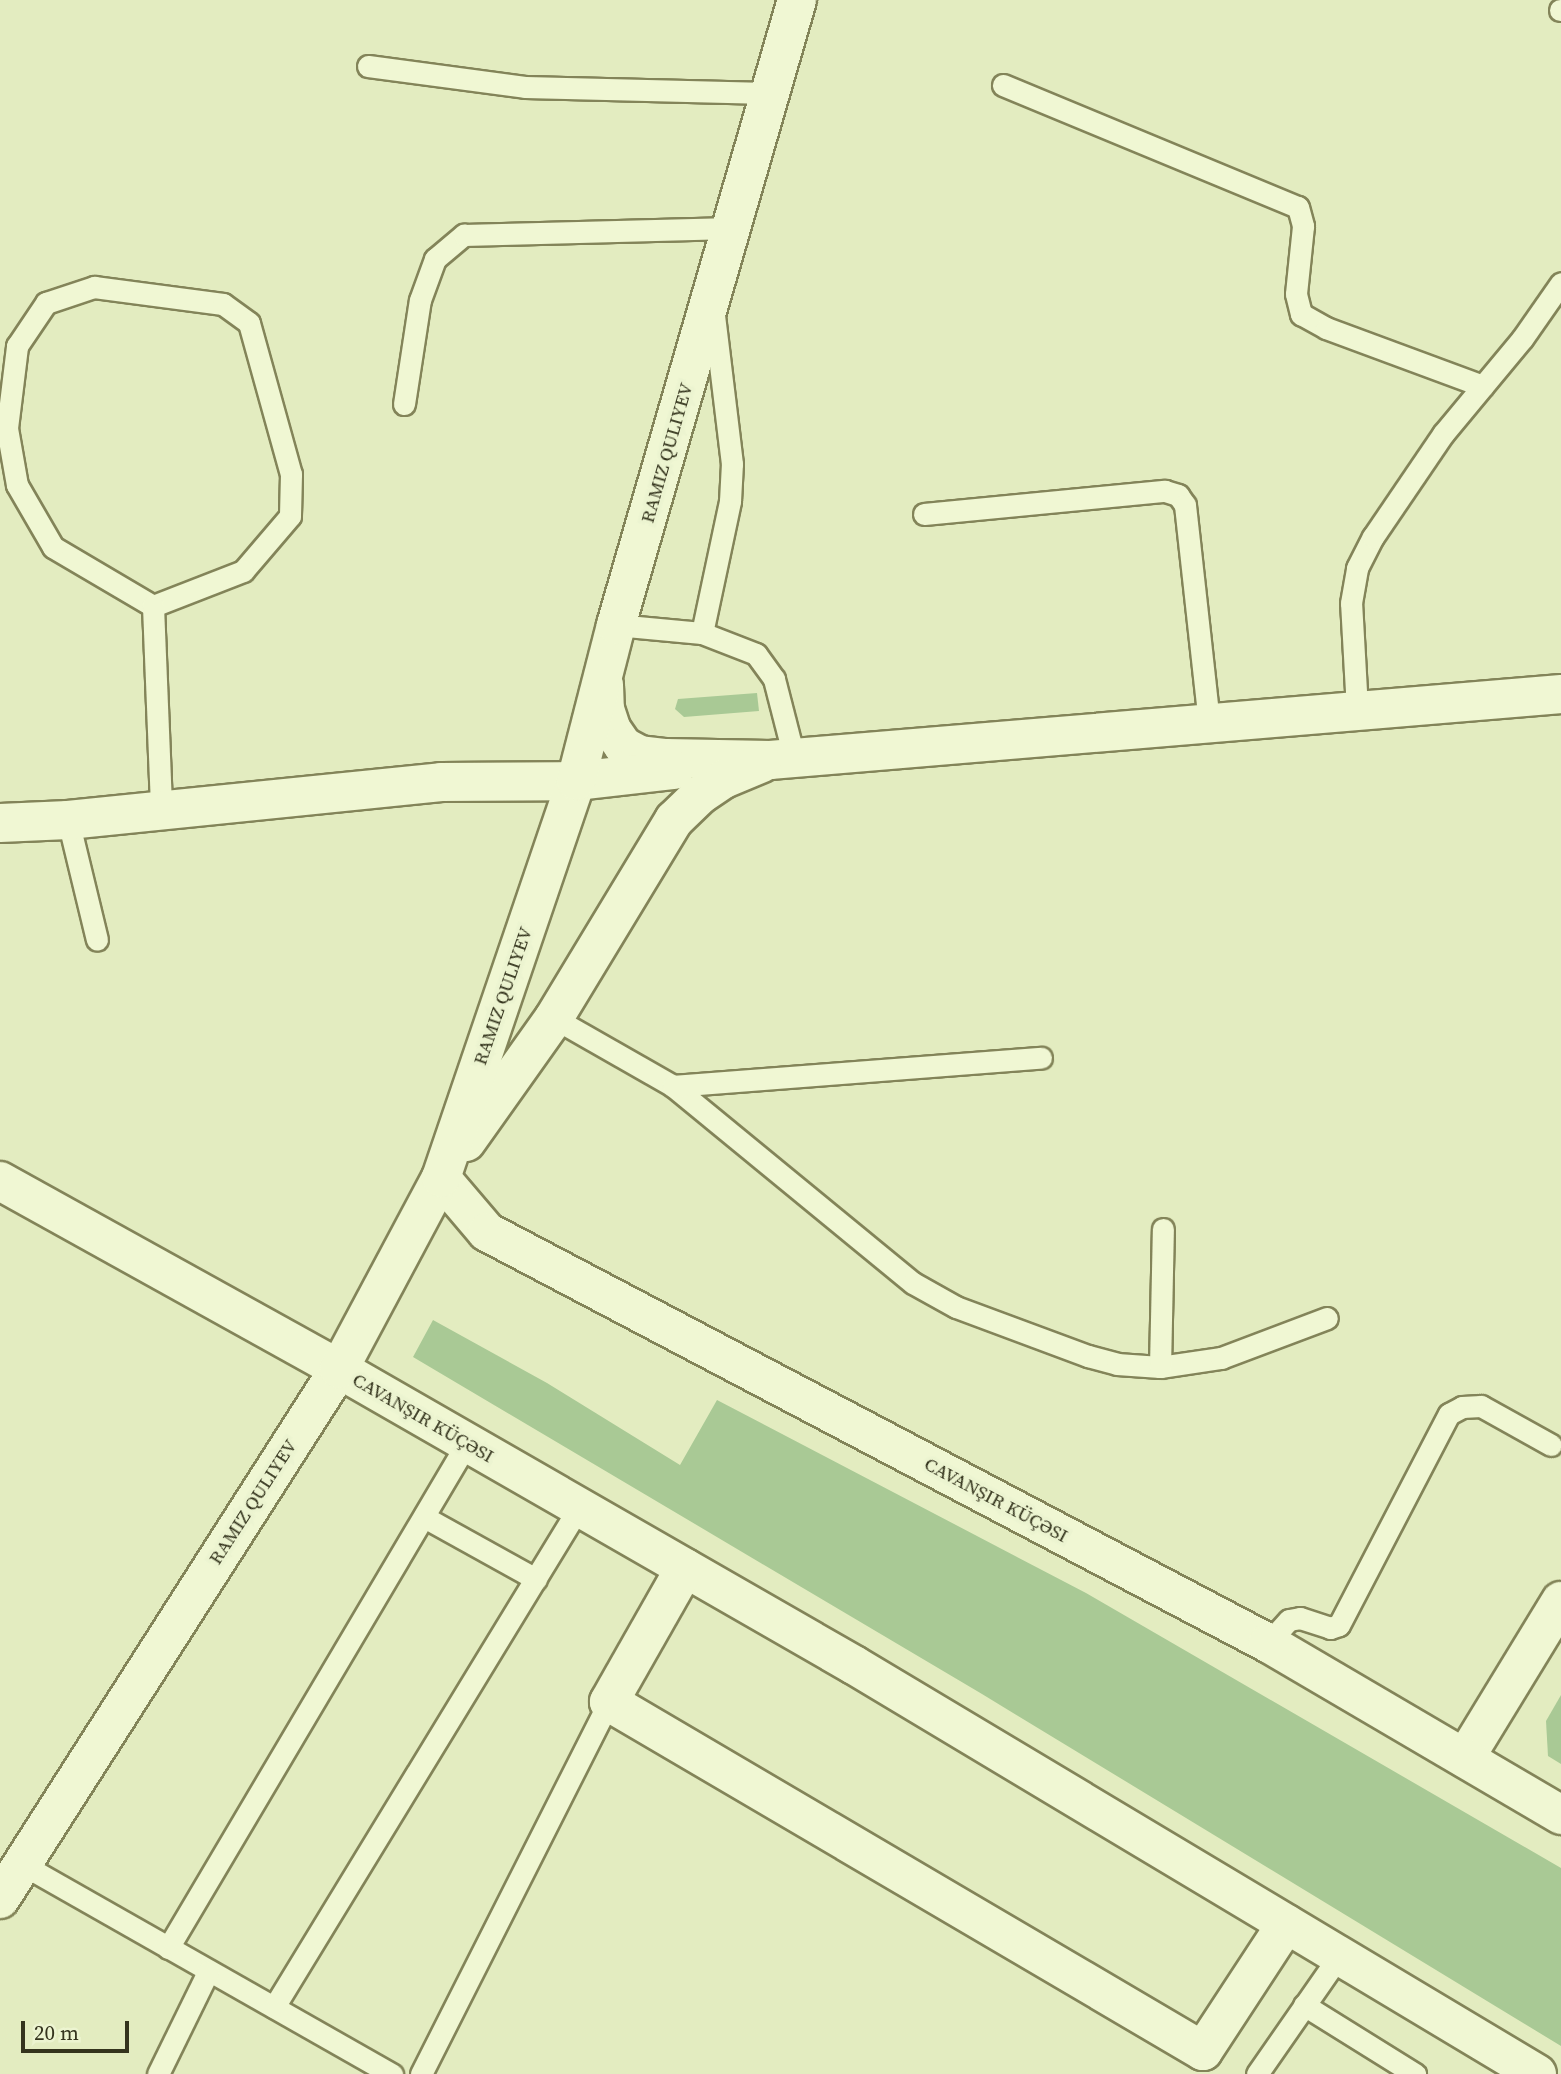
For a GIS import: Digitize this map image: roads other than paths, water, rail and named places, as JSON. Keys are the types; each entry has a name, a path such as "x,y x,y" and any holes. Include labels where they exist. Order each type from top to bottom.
{"street":[{"name":"RAMIZ QULIYEV","path":"0,1899 20,1863 339,1369 441,1178 576,781 616,625 797,0"},
{"path":"603,676 605,709 612,730 623,746 640,755 666,758 782,758"},
{"path":"0,823 68,820 441,782 576,781 782,758 1561,694"},
{"path":"441,1178 554,1018 674,820 700,795 724,779 782,758"},
{"name":"CAVANŞIR KÜÇƏSI","path":"441,1178 488,1232 1268,1643 1561,1815"},
{"name":"CAVANŞIR KÜÇƏSI","path":"0,1181 339,1369 578,1509 685,1568 1537,2074"},
{"path":"685,1568 608,1702 1196,2062 1286,1924"},
{"path":"1465,1758 1561,1601"}],"lane":[{"path":"368,66 525,87 768,93"},
{"path":"1003,85 1298,207 1303,226 1296,294 1301,314 1326,328 1483,386"},
{"path":"404,404 420,300 435,259 464,235 731,229"},
{"path":"1357,709 1351,603 1357,568 1373,537 1443,434 1522,339 1561,283"},
{"path":"94,287 223,304 250,323 291,474 289,516 243,571 153,606 53,547 18,485 9,439 7,428 17,346 46,303 94,287"},
{"path":"702,633 730,500 732,464 712,300"},
{"path":"924,514 1165,491 1178,495 1185,505 1209,722"},
{"path":"153,606 161,809"},
{"path":"616,625 702,633 756,654 774,679 782,758"},
{"path":"68,820 97,940"},
{"path":"554,1018 673,1086 913,1283 957,1307 1088,1356 1117,1364 1160,1367 1221,1357 1327,1318"},
{"path":"673,1086 1041,1058"},
{"path":"1160,1367 1163,1229"},
{"path":"1268,1643 1289,1620 1300,1618 1330,1628 1339,1625 1449,1414 1462,1407 1481,1406 1551,1445"},
{"path":"167,1948 467,1443"},
{"path":"274,2007 578,1509"},
{"path":"424,1517 536,1579"},
{"path":"421,2074 608,1702"},
{"path":"20,1863 388,2073"},
{"path":"1257,2074 1339,1955"},
{"path":"158,2074 208,1972"},
{"path":"1304,2005 1415,2074"}]}
